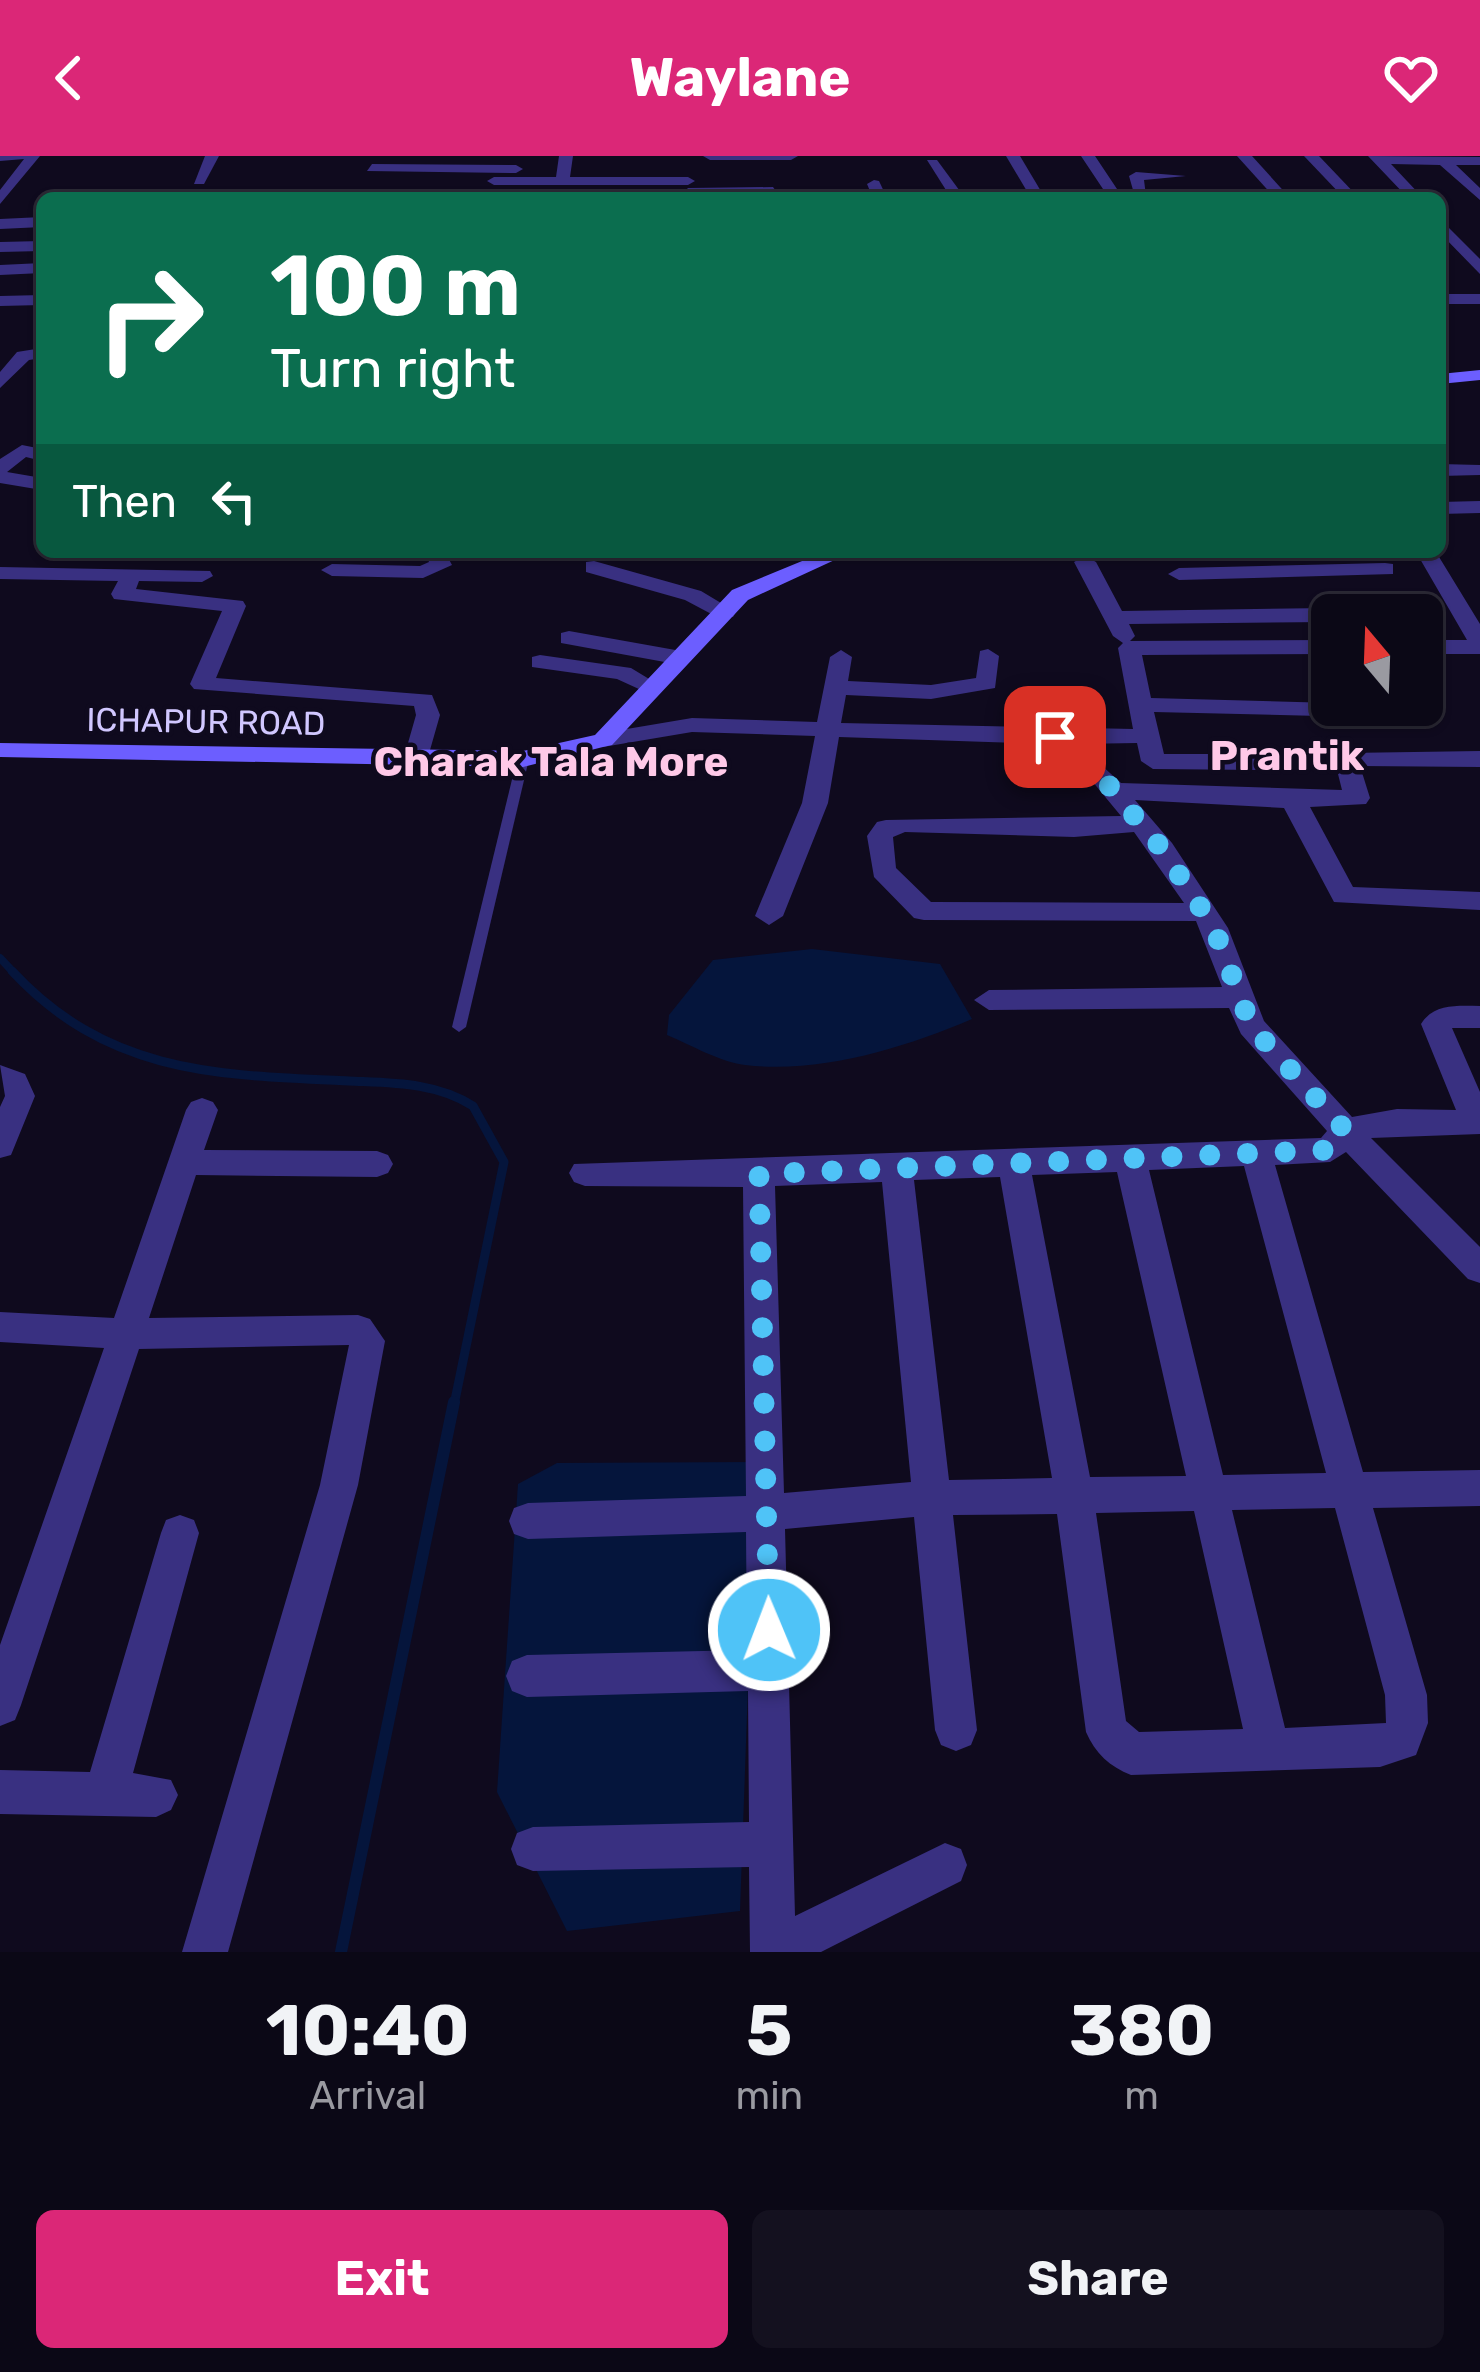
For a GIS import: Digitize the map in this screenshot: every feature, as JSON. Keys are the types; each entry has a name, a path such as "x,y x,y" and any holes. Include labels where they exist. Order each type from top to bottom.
{"street":[{"path":"0,157 14,156"},
{"path":"0,200 32,156"},
{"path":"193,191 212,156"},
{"path":"562,181 566,156"},
{"path":"710,156 791,156"},
{"path":"1013,156 1034,192"},
{"path":"1088,156 1112,192"},
{"path":"1244,156 1277,192"},
{"path":"1311,156 1346,192"},
{"path":"769,157 774,192"},
{"path":"1377,158 1480,161"},
{"path":"1377,158 1410,192"},
{"path":"1443,160 1480,196"},
{"path":"349,192 376,162 516,169"},
{"path":"932,163 954,192"},
{"path":"446,168 446,182 562,181 686,190"},
{"path":"1140,192 1136,176 1179,176"},
{"path":"112,182 193,191"},
{"path":"161,192 193,191"},
{"path":"0,224 36,222"},
{"path":"1449,227 1477,263"},
{"path":"0,247 36,246"},
{"path":"1446,260 1477,263"},
{"path":"0,270 36,268"},
{"path":"15,285 36,284"},
{"path":"1446,299 1480,299"},
{"path":"0,301 36,300"},
{"path":"0,383 22,356 36,354"},
{"path":"1446,378 1480,375"},
{"path":"0,468 21,451"},
{"path":"1446,470 1476,470"},
{"path":"0,477 36,483"},
{"path":"1446,508 1480,507"},
{"path":"332,570 433,570 441,565 438,558"},
{"path":"603,740 740,595 828,558"},
{"path":"1429,558 1480,645 1443,646"},
{"path":"1313,561 1323,594"},
{"path":"1180,574 1313,561 1385,569"},
{"path":"1084,562 1130,648 1153,761 1261,762"},
{"path":"131,564 122,594 236,606 202,684 424,700 428,715 416,757"},
{"path":"0,573 104,574 131,564 202,576"},
{"path":"594,567 622,580 698,592 725,612"},
{"path":"1116,618 1311,619"},
{"path":"569,638 682,658"},
{"path":"1130,648 1311,646"},
{"path":"836,688 931,692 973,686 987,683 988,656"},
{"path":"770,916 815,803 841,657"},
{"path":"540,662 623,674 652,688"},
{"path":"1140,705 1311,709"},
{"path":"603,740 692,725 1147,736"},
{"path":"1055,737 1114,791 1203,912 1251,1026 1480,1269"},
{"name":"ICHAPUR ROAD","path":"0,750 523,759 603,740"},
{"path":"1114,791 1293,800 1357,798 1347,762 1356,758 1480,759"},
{"path":"1293,800 1344,896 1480,901"},
{"path":"1140,823 1074,829 905,824 886,828 880,836 883,871 925,910 1203,912"},
{"path":"989,1000 1240,997"},
{"path":"585,1173 759,1174 1330,1150 1345,1130 1397,1121 1479,1122 1436,1024 1448,1017 1480,1017"},
{"path":"0,1076 14,1082 20,1096 0,1146"},
{"path":"0,1705 202,1110"},
{"path":"1014,1163 1074,1496 1106,1732 1131,1754 1380,1746 1401,1740 1407,1723 1406,1695 1256,1154"},
{"path":"1130,1159 1269,1750"},
{"path":"184,1162 377,1164"},
{"path":"897,1169 956,1730"},
{"path":"759,1174 773,1950 945,1865"},
{"path":"0,1327 126,1334 358,1330 367,1341 339,1485 205,1952"},
{"path":"528,1521 767,1513 932,1498 1480,1488"},
{"path":"105,1794 180,1533"},
{"path":"527,1676 770,1670"},
{"path":"0,1792 156,1795"},
{"path":"533,1849 772,1844"}],"lane":[{"path":"459,1027 523,759"}],"water":[{"path":"812,949 940,964 972,1019 890,1049 803,1066 735,1063 667,1035 669,1015 713,960"},
{"path":"756,1462 740,1911 567,1931 497,1792 518,1484 557,1463"}],"waterway":[{"path":"0,958 13,972"},
{"path":"13,972 86,1031 167,1062 254,1076 413,1085 444,1092 473,1106 504,1162 454,1405"},
{"path":"341,1952 454,1402"}],"district":[{"name":"Prantik","path":"1287,755"},
{"name":"Charak Tala More","path":"551,761"}],"route":[{"path":"769,1630 759,1174 1330,1150 1345,1130 1251,1026 1214,928 1163,850 1101,776 1055,737"}]}
